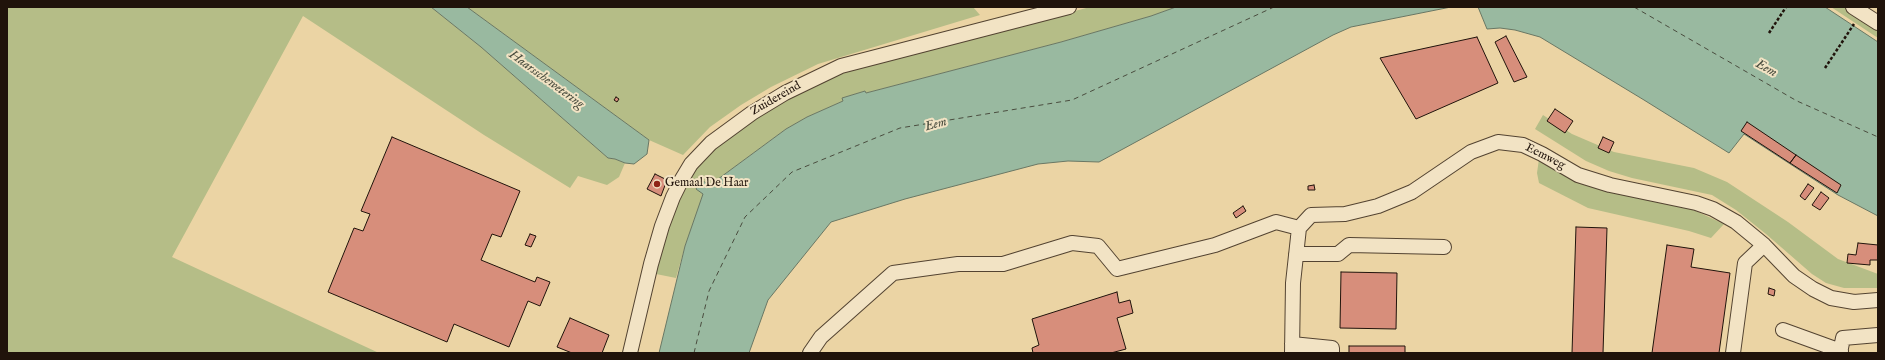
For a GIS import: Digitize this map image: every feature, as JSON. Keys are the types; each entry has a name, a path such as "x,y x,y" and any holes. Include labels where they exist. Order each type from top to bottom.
{"street":[{"name":"Zuidereind","path":"630,353 651,264 671,203 682,178 691,164 711,143 752,113 784,93 841,66 1069,7"},
{"path":"1854,7 1878,23"},
{"name":"Eemweg","path":"1299,228 1311,215 1345,214 1378,206 1412,192 1471,152 1498,142 1524,145 1578,175 1610,185 1696,203 1712,209 1736,222 1764,245 1794,276 1813,289 1831,298 1854,302 1878,300"},
{"path":"810,353 821,337 893,273 958,264 1003,264 1072,243 1098,246 1117,270 1215,245 1276,222 1299,228 1293,283 1292,349 1332,348 1332,353"},
{"path":"1296,254 1338,254 1349,245 1444,247"},
{"path":"1733,353 1745,263 1764,245"},
{"path":"1783,330 1840,352 1843,338 1878,335"}],"path":[{"path":"1769,33 1786,7"},
{"path":"1825,68 1854,24"}],"shaded area":[{"path":"7,7 431,7 481,47 608,158 625,163 619,177 607,185 578,176 570,188 484,135 303,16 172,257 379,353 7,353"},
{"path":"467,7 973,7 980,15 818,64 771,87 741,105 710,127 683,155 649,140"},
{"path":"1090,7 1176,7 1151,16 1061,42 842,98 843,101 807,117 786,129 710,185 701,180 697,189 704,193 685,246 676,278 656,274 665,236 677,202 693,171 705,155 767,109 832,75"},
{"path":"1831,7 1847,7 1878,28 1878,38"},
{"path":"1543,115 1572,134 1614,152 1694,168 1727,182 1788,222 1838,259 1878,274 1878,288 1844,288 1826,283 1812,274 1736,210 1712,195 1632,178 1609,171 1586,161 1535,129"},
{"path":"1539,159 1601,190 1685,206 1724,224 1711,238 1689,231 1588,208 1539,183 1537,173"}],"water":[{"name":"Haarsschewetering","path":"431,7 467,7 649,140 647,154 634,164 608,158 481,47"},
{"name":"Eem","path":"1176,7 1451,7 1351,27 1333,35 1099,162 1068,161 1038,164 905,199 831,222 768,300 749,353 659,353 685,246 703,194 696,189 701,180 710,185 786,129 807,117 843,101 842,98 1061,42 1151,16"},
{"name":"Eem","path":"1478,7 1825,7 1878,42 1878,216 1838,195 1744,134 1729,153 1540,37 1515,30 1500,28 1487,29"}],"building":[{"path":"1506,36 1527,77 1514,82 1495,42"},
{"path":"1477,37 1498,83 1416,119 1380,58"},
{"path":"616,97 619,99 617,102 614,100"},
{"path":"1555,109 1573,121 1565,133 1547,121"},
{"path":"1747,122 1796,155 1790,163 1741,131"},
{"path":"392,137 520,191 501,237 492,234 481,260 535,282 537,277 550,282 540,306 528,301 509,347 454,324 447,342 328,292 354,228 363,231 370,214 361,211"},
{"path":"1603,137 1614,142 1609,153 1598,148"},
{"path":"1796,155 1841,185 1837,193 1790,163"},
{"name":"Gemaal De Haar","path":"655,174 667,180 661,196 647,189"},
{"path":"1808,184 1814,188 1805,200 1800,196"},
{"path":"1314,185 1315,190 1308,190 1308,186"},
{"path":"1821,192 1829,198 1820,210 1812,205"},
{"path":"1243,206 1246,211 1236,218 1233,213"},
{"path":"1576,227 1607,228 1603,353 1572,353"},
{"path":"530,234 536,236 531,247 525,245"},
{"path":"1858,243 1878,245 1878,260 1870,260 1870,265 1847,263 1848,254 1856,255"},
{"path":"1667,245 1694,249 1691,267 1730,273 1719,353 1652,353"},
{"path":"1341,272 1397,273 1396,329 1340,328"},
{"path":"1769,288 1775,290 1774,296 1768,294"},
{"path":"1117,292 1119,303 1130,300 1133,313 1117,318 1126,349 1111,353 1033,353 1032,348 1039,345 1032,319"},
{"path":"570,318 609,335 602,353 572,353 557,347"},
{"path":"1349,346 1405,346 1405,353 1349,353"}],"ferry route":[{"path":"694,353 709,291 745,217 792,172 900,128 1072,100 1274,7"},
{"path":"1634,7 1797,101 1878,137"}],"place":[{"name":"Gemaal De Haar","path":"657,184"}]}
